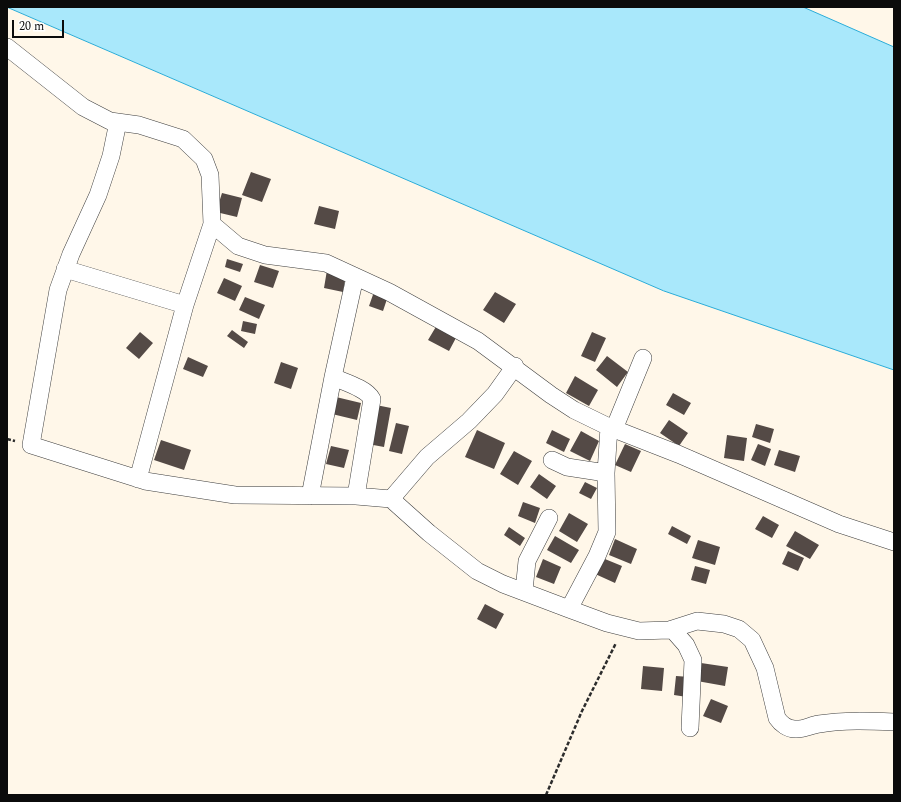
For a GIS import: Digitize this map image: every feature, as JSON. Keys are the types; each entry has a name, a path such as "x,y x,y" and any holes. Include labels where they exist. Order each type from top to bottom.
{"street":[{"path":"7,47 82,107 110,120 139,125 183,139 204,159 210,176 212,224 185,305 138,479"},
{"path":"118,122 111,156 98,195 65,269 58,290 31,445 151,483 235,496 356,496 390,499 478,571 503,584 569,609 639,631 672,629 697,622 724,624 739,629 752,640 765,668 779,722 793,729 800,730 818,724 860,720 894,722"},
{"path":"212,224 238,246 254,252 298,260 326,263 389,292 478,341 515,366 551,395 574,410 612,428 678,454 839,524 891,541"},
{"path":"65,269 185,305"},
{"path":"310,496 333,377 355,277"},
{"path":"569,609 597,556 606,532 606,473 612,428 643,358"},
{"path":"390,499 427,457 469,421 495,394 515,366"},
{"path":"333,377 360,389 372,399 356,496"},
{"path":"552,460 567,467 606,473"},
{"path":"524,591 527,561 549,518"},
{"path":"672,629 686,645 693,660 690,728"}],"path":[{"path":"546,795 582,711 624,627"}],"water":[{"path":"7,7 803,7 894,47 894,370 664,291"}],"building":[{"path":"251,172 271,179 262,202 242,195"},
{"path":"222,193 242,198 237,217 216,212"},
{"path":"319,206 339,211 335,229 314,224"},
{"path":"227,259 243,264 240,272 225,267"},
{"path":"260,265 279,271 273,288 254,282"},
{"path":"327,270 346,274 343,292 324,288"},
{"path":"224,278 242,286 235,301 217,293"},
{"path":"375,289 389,293 383,311 369,306"},
{"path":"495,292 516,304 504,323 483,310"},
{"path":"245,297 265,305 259,319 239,310"},
{"path":"243,321 257,324 255,334 241,331"},
{"path":"437,325 457,336 449,351 428,340"},
{"path":"232,330 248,342 244,348 227,336"},
{"path":"140,332 153,343 139,359 126,348"},
{"path":"592,332 606,338 595,362 581,356"},
{"path":"607,356 628,372 617,387 596,370"},
{"path":"188,357 208,366 203,377 183,369"},
{"path":"281,362 298,368 291,389 274,383"},
{"path":"575,376 598,390 589,406 566,393"},
{"path":"673,393 691,403 684,415 666,405"},
{"path":"336,397 361,403 357,420 332,414"},
{"path":"376,405 391,408 384,447 368,444"},
{"path":"669,420 688,433 679,446 660,433"},
{"path":"396,423 409,426 402,454 389,451"},
{"path":"756,424 774,429 770,443 752,437"},
{"path":"477,430 505,443 494,469 465,457"},
{"path":"552,430 570,439 564,452 546,443"},
{"path":"581,431 599,441 590,461 570,451"},
{"path":"727,435 747,438 744,461 724,458"},
{"path":"161,440 191,450 184,470 154,460"},
{"path":"625,444 641,451 631,472 615,465"},
{"path":"758,444 771,449 765,466 751,460"},
{"path":"331,446 349,450 344,468 326,464"},
{"path":"779,450 800,456 795,472 774,465"},
{"path":"514,451 532,461 518,485 500,474"},
{"path":"539,474 556,486 547,499 530,487"},
{"path":"585,482 597,488 591,499 579,493"},
{"path":"523,502 540,508 535,523 518,516"},
{"path":"569,513 588,524 577,542 559,531"},
{"path":"763,516 779,525 772,538 755,529"},
{"path":"672,526 691,536 687,544 668,534"},
{"path":"509,527 525,538 520,546 504,535"},
{"path":"795,531 819,545 810,559 786,546"},
{"path":"555,536 579,550 571,563 547,550"},
{"path":"615,539 637,549 631,564 609,555"},
{"path":"698,540 720,547 715,565 692,558"},
{"path":"788,551 804,558 798,571 782,564"},
{"path":"600,557 622,566 615,583 593,573"},
{"path":"543,559 561,567 554,584 536,577"},
{"path":"695,566 710,570 706,584 691,580"},
{"path":"485,604 504,614 496,629 477,619"},
{"path":"701,663 728,667 725,686 697,681"},
{"path":"643,666 664,668 662,691 641,689"},
{"path":"676,676 690,677 687,697 674,695"},
{"path":"711,699 728,706 721,723 703,716"}]}
